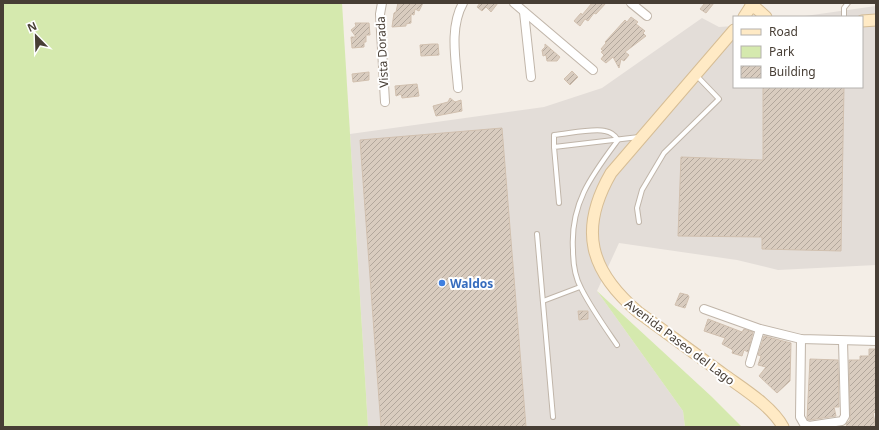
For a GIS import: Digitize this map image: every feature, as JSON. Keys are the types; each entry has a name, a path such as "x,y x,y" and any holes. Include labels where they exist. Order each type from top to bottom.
{"main road":[{"path":"745,16 752,4 765,16"},
{"path":"863,20 876,20"},
{"name":"Avenida Paseo del Lago","path":"733,31 611,173 594,211 592,243 597,260 607,279 625,301 769,410 780,421 783,427"}],"street":[{"name":"Vista Dorada","path":"382,3 380,14 385,102"},
{"path":"458,88 455,35 457,18 463,3"},
{"path":"514,3 593,70"},
{"path":"631,3 647,16"},
{"path":"524,12 531,77"},
{"path":"704,309 760,328 801,339 876,341"},
{"path":"750,363 760,328"},
{"path":"801,339 800,417 804,424 808,426 842,421 845,416 843,341"}],"lane":[{"path":"844,16 844,8 848,3"},
{"path":"638,222 637,208 642,190 664,153 718,99 695,75"},
{"path":"559,203 554,135 605,130 614,134 618,140"},
{"path":"554,147 642,137"},
{"path":"617,345 590,305 580,287 573,257 572,240 576,211 586,185 618,140"},
{"path":"537,234 553,417"},
{"path":"543,301 580,287"}],"shaded area":[{"path":"876,6 876,265 778,270 737,260 619,243 597,291 683,411 685,427 368,427 350,134 544,107 602,88 702,18 719,27 733,26 733,88 863,88 863,16 805,16"}],"green space":[{"path":"3,3 342,3 368,427 3,427"},
{"path":"597,291 712,397 742,427 685,427 683,411"}],"building":[{"path":"398,3 423,3 419,11 415,9 414,15 411,14 411,23 406,24 406,26 392,27 394,13 396,12"},
{"path":"480,3 498,3 491,12 486,7 482,11 477,7"},
{"path":"592,3 606,3 596,14 594,13 588,21 585,19 580,26 574,21 581,13 582,15"},
{"path":"705,3 714,3 706,13 700,9"},
{"path":"631,17 638,22 636,24 645,31 643,33 646,36 625,52 629,55 624,61 621,59 619,68 613,57 606,63 601,59 604,55 601,52 603,51 601,49 606,43 605,42 625,20 627,22"},
{"path":"355,23 369,23 370,35 366,35 364,47 352,48 351,37 356,37 351,30 356,26"},
{"path":"438,44 439,55 421,56 420,45"},
{"path":"545,44 560,57 557,61 547,61 546,55 543,56 542,50 545,47"},
{"path":"572,71 578,77 570,85 564,79"},
{"path":"369,72 369,80 353,82 352,74"},
{"path":"417,84 419,96 402,98 401,94 396,96 395,86"},
{"path":"763,88 844,88 841,251 762,249 762,237 678,236 681,157 763,160"},
{"path":"450,98 455,102 461,100 462,111 436,116 433,106 448,102"},
{"name":"Waldos","path":"502,128 526,427 381,427 360,140"},
{"path":"680,293 688,295 689,297 685,308 675,305"},
{"path":"578,311 588,311 588,319 579,320"},
{"path":"708,319 742,332 744,329 753,332 748,352 744,350 742,356 732,353 733,350 722,344 725,338 704,331"},
{"path":"764,336 791,343 790,381 777,393 759,376 766,367 758,365 761,356 758,355"},
{"path":"869,349 876,349 876,412 873,413 876,427 847,427 846,424 850,420 849,360 860,360 860,356 869,356"},
{"path":"810,359 838,360 839,407 834,407 836,416 810,420 807,419"}],"place":[{"name":"Waldos","path":"442,283"}]}
